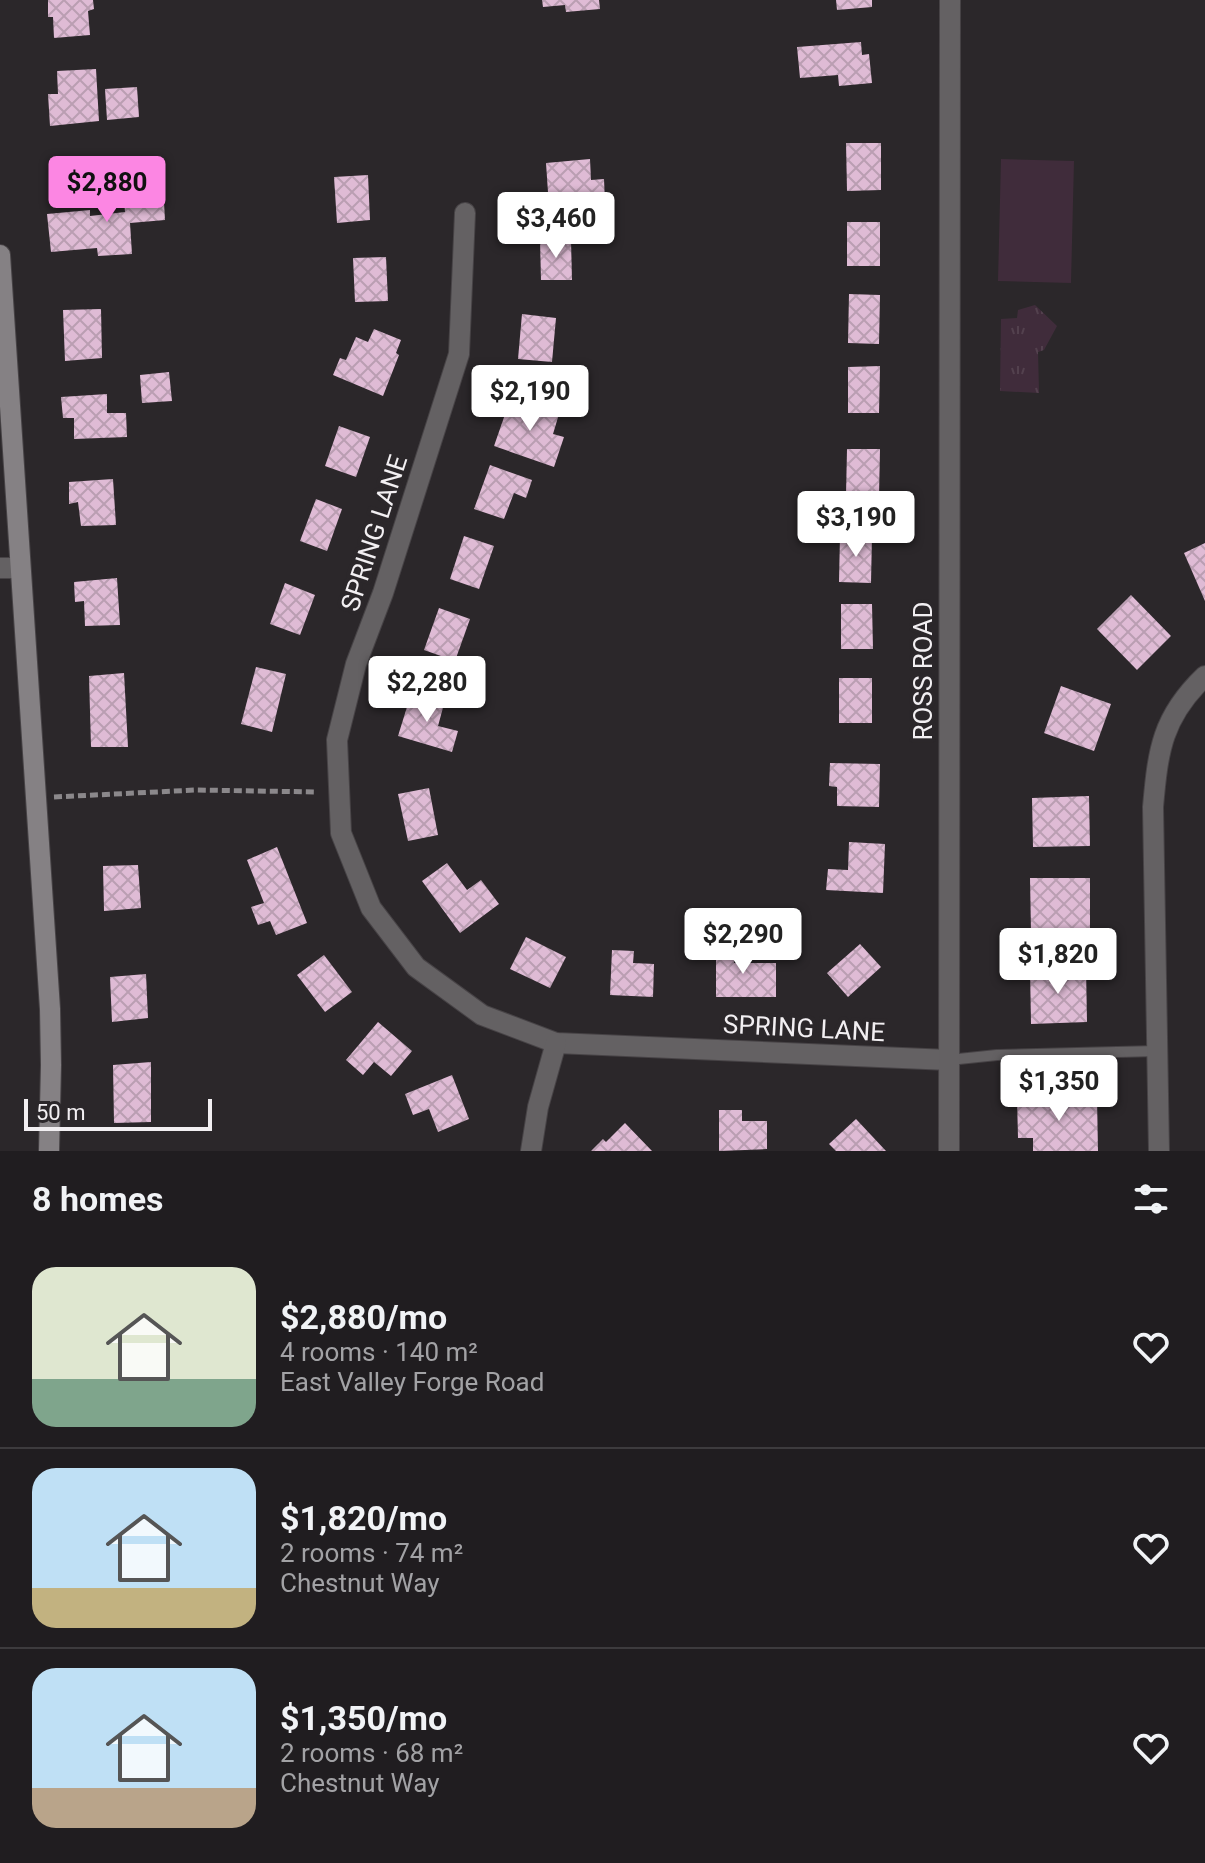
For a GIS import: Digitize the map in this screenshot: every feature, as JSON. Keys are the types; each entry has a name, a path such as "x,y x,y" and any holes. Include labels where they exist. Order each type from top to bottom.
{"main road":[{"path":"0,255 10,568 50,1009 49,1151"}],"street":[{"name":"ROSS ROAD","path":"949,1151 950,0"},
{"name":"SPRING LANE","path":"465,213 459,354 383,593 356,664 337,740 341,833 371,908 416,967 482,1015 556,1043 949,1060"},
{"path":"1159,1151 1153,807 1157,762 1169,721 1191,689 1205,676"},
{"path":"531,1151 538,1107 556,1043"}],"lane":[{"path":"949,1060 997,1055 1157,1051"}],"path":[{"path":"51,797 196,790 317,792"}],"green space":[{"path":"1001,159 1074,161 1071,283 998,281"},
{"path":"1035,305 1057,326 1044,350 1038,352 1039,393 1000,391 1001,319 1017,318 1018,310"}],"building":[{"path":"48,0 93,0 94,9 88,11 90,35 54,38 53,17 48,17"},
{"path":"542,0 599,0 600,9 566,12 565,5 543,7"},
{"path":"836,0 872,0 872,7 837,10"},
{"path":"861,42 862,55 869,54 872,83 839,86 838,75 800,78 797,47"},
{"path":"96,69 99,121 50,126 48,94 58,94 57,71"},
{"path":"137,87 139,117 107,120 105,89"},
{"path":"846,143 881,143 881,190 847,191"},
{"path":"590,159 591,180 604,179 605,202 549,207 546,163"},
{"path":"368,175 370,220 337,223 334,177"},
{"path":"163,185 165,220 130,223 132,254 98,256 97,248 51,252 47,214 90,210 90,216 125,212 123,187"},
{"path":"847,222 880,222 880,266 847,266"},
{"path":"540,240 571,240 572,280 541,280"},
{"path":"386,257 388,301 355,302 353,258"},
{"path":"849,294 880,295 879,344 848,343"},
{"path":"101,309 102,358 65,361 63,310"},
{"path":"522,314 556,318 552,362 518,359"},
{"path":"374,329 401,340 396,353 399,355 383,396 333,375 340,358 346,360 356,337 368,342"},
{"path":"880,366 879,413 848,413 848,367"},
{"path":"169,372 172,401 142,403 140,375"},
{"path":"107,394 107,413 126,413 127,437 74,439 74,418 63,418 61,397"},
{"path":"511,397 559,414 553,434 564,437 554,467 494,446"},
{"path":"339,426 370,437 356,477 325,466"},
{"path":"847,449 880,449 879,496 846,495"},
{"path":"490,465 532,480 526,498 514,493 504,519 474,509"},
{"path":"113,479 116,525 81,526 78,502 69,504 69,482"},
{"path":"316,499 342,509 327,551 300,541"},
{"path":"840,535 872,535 871,583 839,582"},
{"path":"464,536 494,546 479,589 450,579"},
{"path":"1205,543 1205,601 1184,553"},
{"path":"117,578 120,625 85,626 84,601 75,602 74,582"},
{"path":"285,583 315,595 300,635 270,624"},
{"path":"1131,595 1171,636 1137,670 1097,629"},
{"path":"841,604 872,604 873,649 841,649"},
{"path":"439,608 470,619 455,661 424,650"},
{"path":"256,667 286,674 272,732 241,724"},
{"path":"124,673 128,747 91,747 89,676"},
{"path":"839,678 872,678 872,723 839,723"},
{"path":"1061,686 1111,704 1094,751 1044,733"},
{"path":"411,694 444,704 438,726 458,731 452,752 398,736"},
{"path":"830,763 880,764 879,807 837,806 837,787 829,786"},
{"path":"429,788 438,835 408,841 398,794"},
{"path":"1089,796 1090,846 1033,847 1032,798"},
{"path":"849,842 885,844 883,893 826,890 828,869 848,870"},
{"path":"277,847 307,923 276,935 270,921 258,925 251,907 264,903 247,860"},
{"path":"447,863 467,890 481,880 499,904 460,933 422,881"},
{"path":"138,865 141,908 104,911 103,866"},
{"path":"1030,878 1090,878 1090,932 1031,933"},
{"path":"526,937 566,957 550,988 510,969"},
{"path":"860,944 881,967 848,997 827,973"},
{"path":"716,945 734,945 734,963 776,963 776,997 716,997"},
{"path":"612,950 634,951 633,963 654,964 653,997 610,995"},
{"path":"324,955 352,992 325,1012 297,975"},
{"path":"1086,967 1087,1022 1031,1024 1030,969"},
{"path":"146,974 148,1018 112,1022 110,977"},
{"path":"378,1022 412,1051 391,1076 374,1062 363,1075 346,1060"},
{"path":"151,1062 151,1122 114,1123 113,1065"},
{"path":"452,1075 469,1119 438,1132 429,1109 413,1115 405,1094"},
{"path":"1097,1097 1098,1151 1033,1151 1033,1138 1018,1138 1017,1098"},
{"path":"719,1110 742,1110 742,1121 767,1121 767,1149 719,1151"},
{"path":"856,1119 886,1151 836,1151 829,1144"},
{"path":"625,1123 652,1151 591,1151 603,1139 606,1142"}]}
